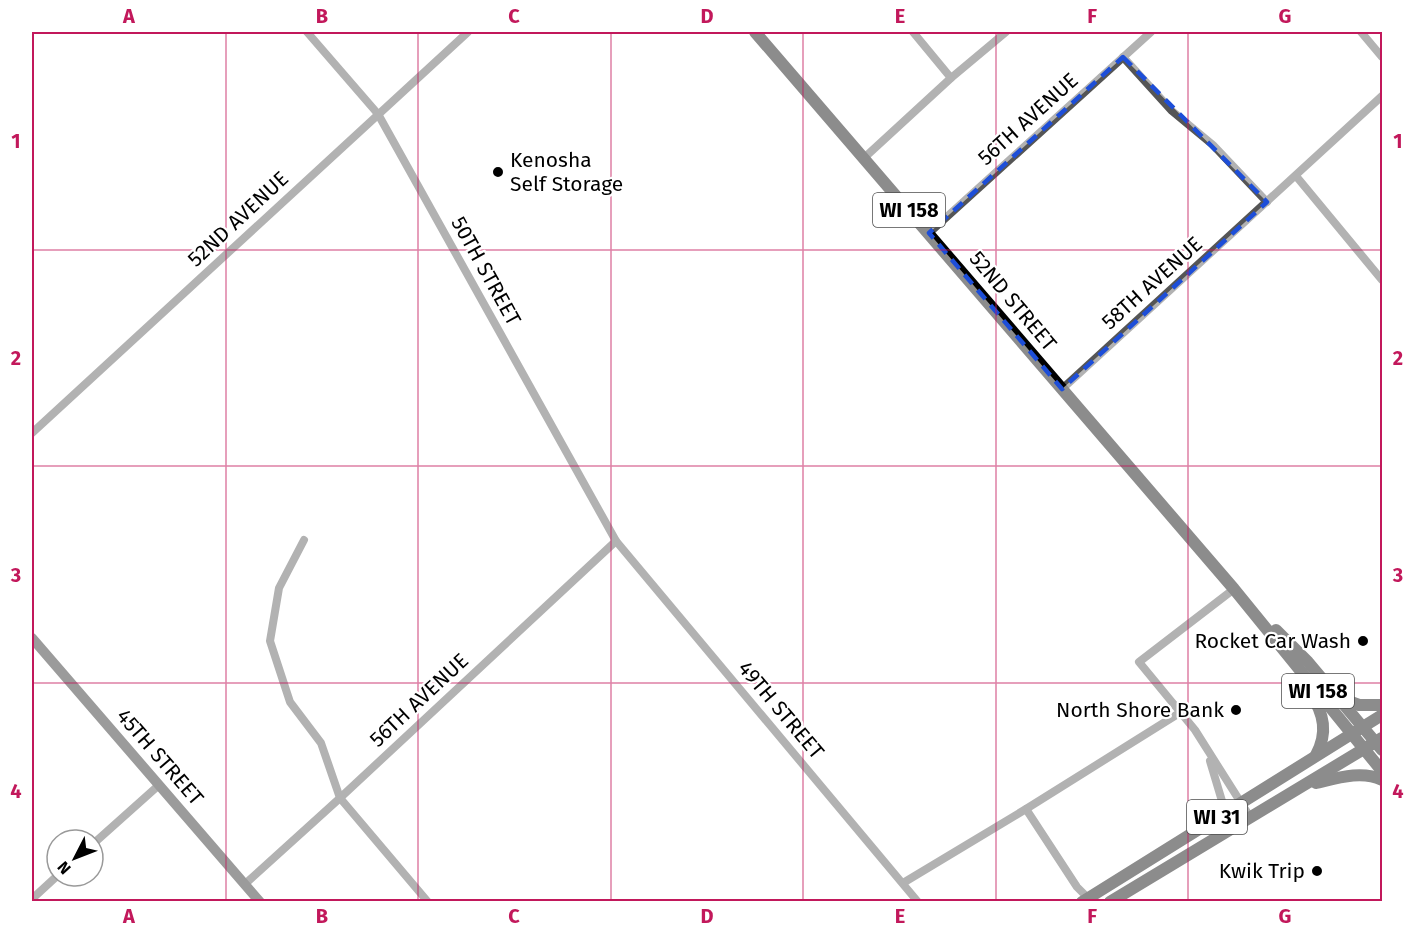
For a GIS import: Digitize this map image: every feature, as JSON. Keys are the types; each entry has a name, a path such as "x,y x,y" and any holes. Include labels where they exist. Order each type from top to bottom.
{"main road":[{"name":"52ND STREET","path":"755,32 1237,593 1283,650 1370,739"},
{"name":"52ND STREET","path":"1237,593 1294,647 1336,695 1370,739 1383,771"},
{"path":"1283,650 1321,709 1324,732 1322,745 1316,755"},
{"path":"1336,695 1359,705 1383,705"},
{"name":"WI 31","path":"1110,902 1303,786 1370,739 1383,715"},
{"path":"1370,739 1383,727"},
{"name":"WI 31","path":"1087,900 1316,755 1370,739"},
{"path":"1303,786 1355,775 1370,775 1383,780"}],"street":[{"name":"50TH STREET","path":"307,32 378,114 616,541"},
{"name":"52ND AVENUE","path":"32,433 468,32"},
{"path":"913,32 951,78"},
{"path":"864,158 951,78 1006,32"},
{"name":"56TH AVENUE","path":"929,233 1151,32"},
{"path":"1361,32 1383,57"},
{"path":"1123,57 1172,111 1213,145 1267,202"},
{"name":"58TH AVENUE","path":"1062,389 1383,96"},
{"path":"1296,176 1383,280"},
{"path":"304,540 279,588 270,641 290,702 321,743 340,798 428,902"},
{"name":"56TH AVENUE","path":"245,884 616,541"},
{"name":"49TH STREET","path":"616,541 918,902"},
{"path":"1237,593 1139,662 1195,730 1250,818"},
{"name":"45TH STREET","path":"32,638 260,902"},
{"path":"903,883 1181,712"},
{"path":"1208,754 1222,801 1220,815"},
{"path":"105,833 159,785"},
{"path":"1026,809 1087,900"},
{"path":"32,899 45,887"}],"highlighted area":[{"path":"1123,57 1267,202 1062,389 929,233"}],"place":[{"name":"Kenosha Self Storage","path":"498,172"},
{"name":"Rocket Car Wash","path":"1363,641"},
{"name":"North Shore Bank","path":"1236,710"},
{"name":"Kwik Trip","path":"1317,871"}]}
